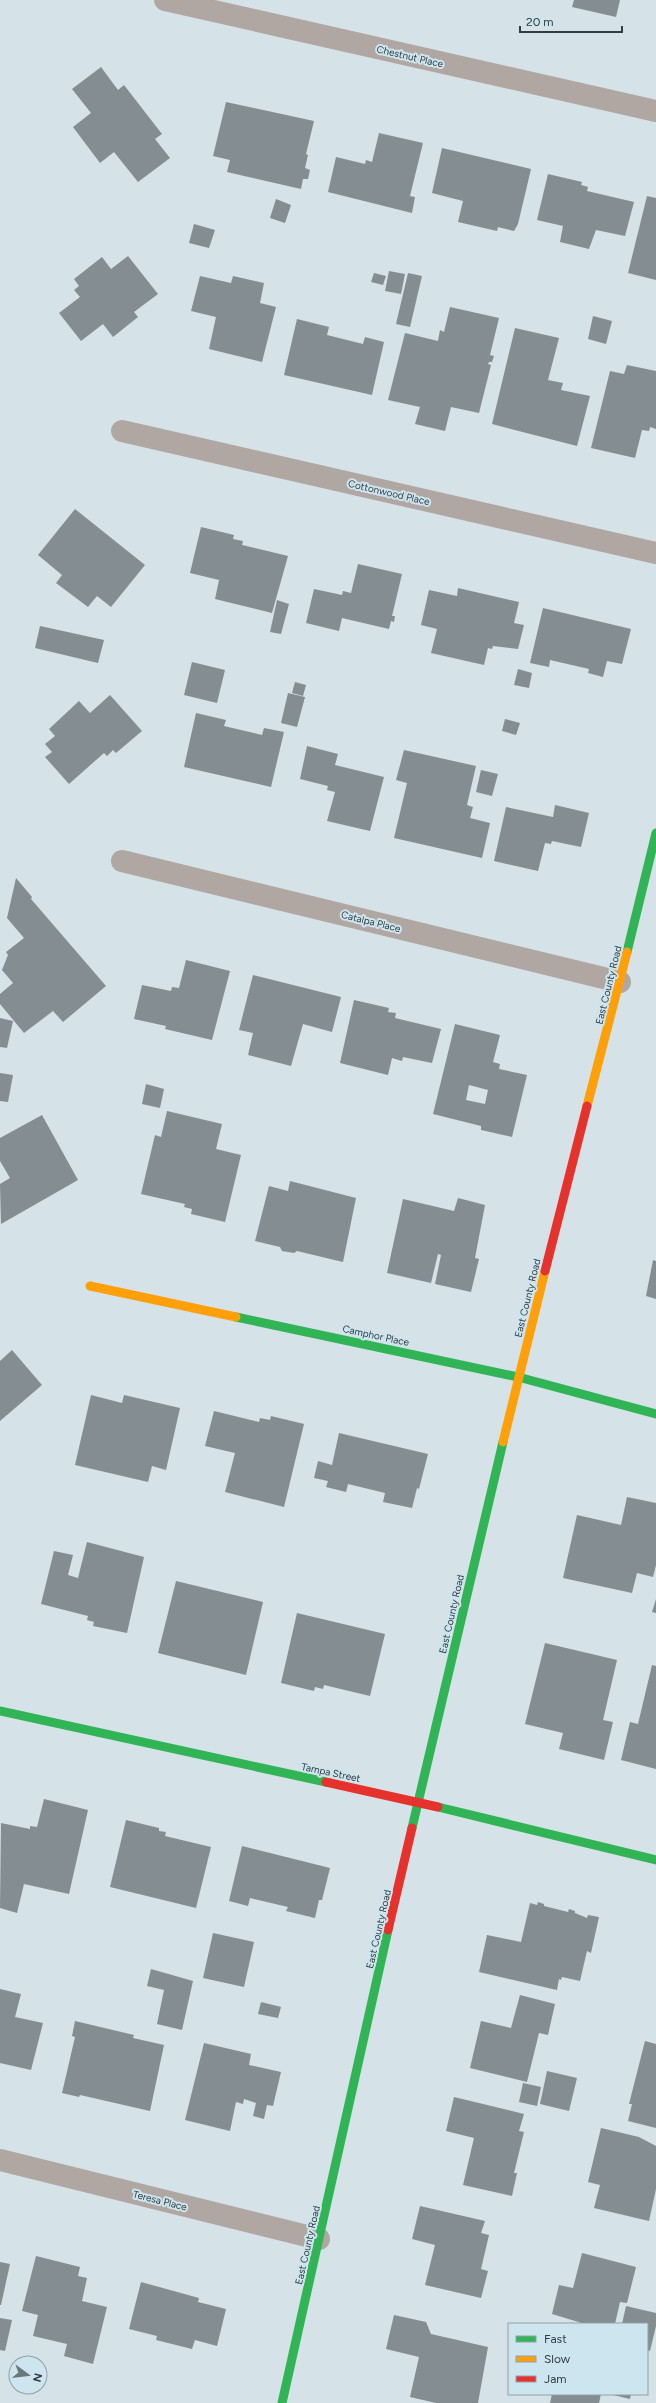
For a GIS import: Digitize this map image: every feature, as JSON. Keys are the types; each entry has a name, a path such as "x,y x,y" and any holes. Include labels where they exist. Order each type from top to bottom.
{"street":[{"name":"Chestnut Place","path":"165,0 656,111"},
{"name":"Cottonwood Place","path":"122,430 656,553"},
{"name":"East County Road","path":"282,2403 418,1802 518,1377 620,982 656,833"},
{"name":"Catalpa Place","path":"122,861 620,982"},
{"name":"Camphor Place","path":"90,1286 518,1377 656,1414"},
{"name":"Tampa Street","path":"0,1711 418,1802 656,1860"},
{"name":"Teresa Place","path":"0,2160 319,2240"}],"building":[{"path":"574,0 620,0 616,17 572,7"},
{"path":"101,67 118,90 124,85 162,134 155,139 170,158 138,182 114,152 100,163 73,127 91,113 72,89"},
{"path":"226,102 314,121 306,154 308,155 305,168 310,170 308,179 303,179 301,189 227,172 230,160 213,156"},
{"path":"379,133 423,143 410,196 415,197 412,213 328,192 336,157 365,164 366,160 372,162"},
{"path":"442,148 531,169 518,224 514,231 498,227 497,231 458,222 463,201 432,193"},
{"path":"548,174 582,182 581,185 588,187 587,191 634,202 625,236 596,230 589,249 560,242 563,226 537,220"},
{"path":"647,196 656,198 656,280 628,273"},
{"path":"276,199 291,205 285,223 270,218"},
{"path":"194,224 215,230 209,248 189,243"},
{"path":"128,256 158,294 134,312 138,317 113,337 103,324 81,341 59,313 80,297 74,290 79,286 74,279 102,257 111,269"},
{"path":"389,271 405,274 401,294 385,291"},
{"path":"374,273 386,276 383,285 371,282"},
{"path":"408,273 422,276 410,327 396,324"},
{"path":"200,276 231,283 233,276 264,283 260,303 276,307 262,362 209,349 216,317 191,311"},
{"path":"450,307 499,318 490,355 494,356 492,362 489,362 488,364 491,365 479,413 451,407 445,431 415,424 420,407 388,400 405,333 438,341 440,330 444,332"},
{"path":"593,316 612,321 606,344 588,339"},
{"path":"297,319 329,327 327,335 363,344 365,337 384,342 372,395 284,375"},
{"path":"515,328 559,338 548,380 563,383 561,390 590,396 577,446 492,424"},
{"path":"627,365 656,371 656,429 650,427 649,431 642,430 635,458 591,448 610,371 624,374"},
{"path":"75,509 145,565 111,607 97,596 88,607 56,583 62,575 38,555"},
{"path":"201,527 234,535 233,539 243,541 242,545 288,556 272,613 215,599 219,580 190,573"},
{"path":"358,564 402,574 392,616 395,616 394,622 391,621 389,629 342,618 339,631 306,623 314,589 342,595 343,591 351,593"},
{"path":"458,588 519,602 514,623 524,625 518,649 493,646 492,649 488,648 484,665 431,653 437,629 421,625 429,590 457,596"},
{"path":"277,600 289,604 281,634 270,632"},
{"path":"543,608 631,629 622,664 607,661 603,677 588,673 589,669 550,660 549,667 530,663"},
{"path":"40,626 104,640 98,663 35,648"},
{"path":"192,662 225,670 217,703 184,695"},
{"path":"518,669 532,673 529,688 514,685"},
{"path":"295,682 306,685 303,696 292,693"},
{"path":"288,693 305,697 297,727 281,723"},
{"path":"110,695 142,731 116,753 113,750 107,756 104,753 69,784 45,757 52,752 45,744 55,736 49,729 79,701 90,713"},
{"path":"196,713 226,720 224,726 262,735 264,728 284,732 271,787 184,767"},
{"path":"505,719 520,723 516,735 502,731"},
{"path":"307,746 338,754 335,765 384,777 370,831 327,821 335,792 327,790 328,786 300,779"},
{"path":"404,750 476,766 467,805 473,807 470,818 490,823 482,858 394,838 407,783 396,780"},
{"path":"481,770 498,774 492,796 476,792"},
{"path":"555,805 589,813 581,847 552,841 551,844 545,843 538,871 494,861 506,807 553,817"},
{"path":"16,878 32,897 31,899 106,986 63,1022 53,1011 24,1033 0,1004 0,994 13,983 2,970 8,955 6,952 24,938 7,918"},
{"path":"186,960 230,971 212,1040 165,1029 166,1026 134,1019 142,985 171,991 172,987 179,988"},
{"path":"253,975 341,997 332,1032 303,1024 291,1066 248,1055 253,1033 239,1030"},
{"path":"354,1000 389,1008 388,1012 396,1013 395,1018 441,1029 432,1063 403,1057 402,1061 392,1058 388,1075 340,1063"},
{"path":"0,1018 13,1021 7,1048 0,1047"},
{"path":"455,1024 500,1035 493,1062 500,1064 499,1069 527,1075 512,1137 481,1130 481,1126 433,1114","holes":["469,1085 488,1090 485,1104 466,1100"]},
{"path":"0,1073 13,1075 8,1102 0,1101"},
{"path":"146,1084 164,1089 160,1108 142,1104"},
{"path":"167,1111 222,1124 216,1149 241,1155 225,1222 191,1214 192,1209 184,1207 185,1204 141,1194 155,1135 161,1137"},
{"path":"42,1115 78,1180 1,1224 0,1184 10,1178 0,1161 0,1138"},
{"path":"290,1181 356,1198 343,1262 297,1251 294,1253 282,1251 280,1247 255,1241 269,1186 288,1191"},
{"path":"458,1198 485,1205 475,1258 479,1259 471,1292 435,1284 441,1255 438,1254 431,1283 387,1273 403,1199 454,1211"},
{"path":"653,1260 656,1261 656,1299 646,1296"},
{"path":"12,1350 42,1385 0,1421 0,1361"},
{"path":"91,1395 122,1403 124,1395 180,1408 166,1470 152,1466 148,1482 75,1465"},
{"path":"214,1411 259,1422 260,1418 270,1420 271,1416 304,1424 284,1507 225,1492 235,1453 205,1446"},
{"path":"339,1433 428,1454 419,1489 417,1488 412,1508 383,1502 385,1493 348,1484 346,1492 326,1487 328,1481 314,1478 318,1461 332,1465"},
{"path":"627,1497 656,1503 656,1565 653,1577 637,1573 632,1593 563,1578 577,1515 621,1525"},
{"path":"87,1542 144,1557 127,1633 93,1626 94,1622 87,1620 88,1616 41,1604 54,1551 73,1555 68,1575 78,1578"},
{"path":"176,1581 263,1602 246,1675 158,1653"},
{"path":"656,1599 656,1613 652,1612"},
{"path":"297,1613 385,1634 370,1696 324,1685 323,1689 315,1687 314,1691 281,1683"},
{"path":"545,1643 617,1660 603,1720 613,1722 604,1760 559,1749 563,1733 525,1724"},
{"path":"652,1665 656,1666 656,1769 621,1760 630,1722 638,1724"},
{"path":"44,1799 88,1810 69,1894 24,1884 17,1913 0,1908 1,1823 30,1829 30,1826 37,1827"},
{"path":"126,1820 159,1828 159,1831 166,1832 165,1836 211,1847 196,1908 110,1887"},
{"path":"242,1846 330,1868 322,1900 319,1900 315,1918 286,1911 288,1907 250,1898 248,1906 229,1901"},
{"path":"538,1902 544,1904 544,1906 568,1912 569,1909 587,1918 588,1915 599,1917 591,1953 587,1951 580,1981 562,1977 561,1980 559,1979 557,1990 479,1972 487,1935 521,1942 530,1903 537,1905"},
{"path":"213,1933 254,1942 244,1987 203,1978"},
{"path":"151,1969 193,1981 182,2030 157,2024 164,1990 147,1986"},
{"path":"0,1989 21,1994 15,2017 43,2023 31,2070 0,2063"},
{"path":"520,1995 555,2004 548,2035 539,2033 527,2082 470,2068 481,2021 511,2028"},
{"path":"261,2002 281,2007 278,2018 258,2014"},
{"path":"75,2021 134,2035 133,2038 164,2045 150,2111 80,2095 79,2097 62,2093 75,2037 72,2036"},
{"path":"645,2041 656,2044 656,2128 628,2121 632,2104 629,2104"},
{"path":"204,2043 251,2054 249,2065 281,2072 273,2106 267,2105 264,2119 253,2116 256,2103 244,2099 243,2104 236,2102 230,2131 185,2120"},
{"path":"547,2071 577,2078 569,2111 540,2104"},
{"path":"523,2083 541,2087 537,2106 519,2102"},
{"path":"454,2097 524,2114 519,2131 524,2132 514,2173 517,2173 512,2196 463,2185 474,2138 446,2131"},
{"path":"601,2128 639,2137 656,2146 656,2189 649,2221 594,2208 600,2185 588,2182"},
{"path":"420,2206 485,2221 481,2233 489,2235 481,2269 488,2271 481,2298 425,2285 435,2245 412,2239"},
{"path":"582,2253 636,2267 627,2303 620,2302 615,2323 582,2323 552,2314 559,2285 573,2288"},
{"path":"36,2256 80,2267 78,2276 87,2278 82,2301 107,2307 93,2364 64,2356 67,2344 33,2336 38,2315 22,2311"},
{"path":"0,2262 10,2264 1,2305 0,2305"},
{"path":"141,2282 199,2298 198,2302 226,2309 217,2346 195,2340 192,2349 156,2340 157,2336 129,2329"},
{"path":"626,2306 656,2313 656,2326 650,2351 648,2350 648,2323 622,2323"},
{"path":"394,2315 426,2322 431,2334 488,2347 478,2403 436,2403 410,2397 419,2357 386,2349"},
{"path":"0,2318 12,2320 5,2351 0,2350"},
{"path":"552,2395 601,2395 599,2403 550,2403"},
{"path":"613,2395 631,2395 630,2399"}],"traffic: fast":[{"path":"627,952 656,833"},
{"path":"236,1317 518,1377 656,1414"},
{"path":"412,1828 503,1442"},
{"path":"0,1711 326,1782"},
{"path":"438,1807 656,1860"},
{"path":"282,2403 388,1930"}],"traffic: slow":[{"path":"587,1106 627,952"},
{"path":"503,1442 545,1271"},
{"path":"90,1286 236,1317"}],"traffic: jam":[{"path":"545,1271 587,1106"},
{"path":"326,1782 438,1807"},
{"path":"388,1930 412,1828"}]}
